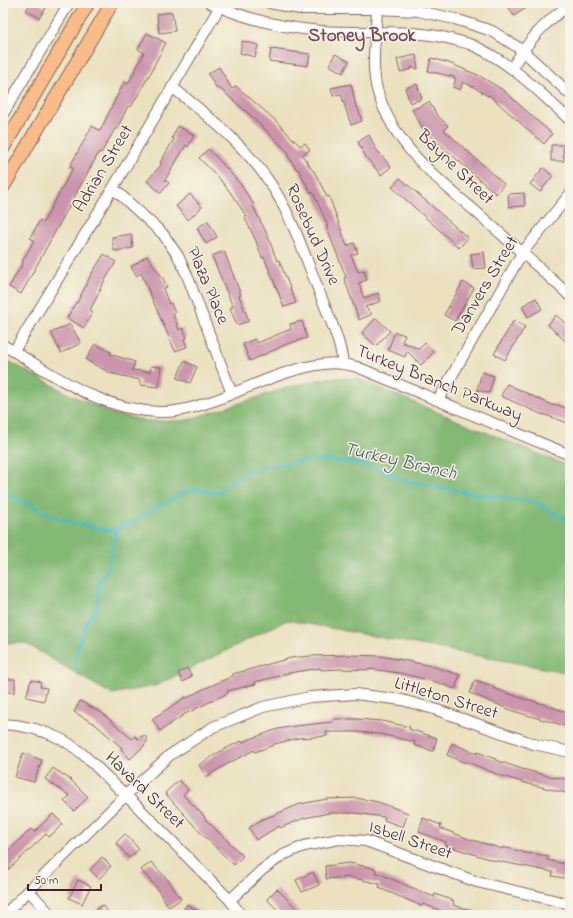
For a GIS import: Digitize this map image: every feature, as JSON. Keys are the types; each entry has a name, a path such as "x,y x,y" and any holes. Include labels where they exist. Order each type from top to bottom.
{"main road":[{"path":"3,148 88,3"},
{"path":"3,187 112,3"}],"street":[{"path":"3,114 69,3"},
{"path":"270,3 300,9 378,6 418,11 455,19 492,31 522,50 570,94"},
{"path":"217,4 260,22 288,27 322,31 419,33 470,44 512,68 570,120"},
{"name":"Adrian Street","path":"14,351 113,188 172,87 217,4"},
{"path":"512,68 522,50 545,24 570,5"},
{"name":"Bayne Street","path":"378,6 374,71 378,92 387,116 397,135 420,163 570,296"},
{"name":"Rosebud Drive","path":"172,87 204,112 249,155 277,194 290,220 333,328 341,352 343,364"},
{"name":"Plaza Place","path":"113,188 163,234 178,256 187,274 232,394"},
{"name":"Danvers Street","path":"438,400 522,253 570,194"},
{"name":"Turkey Branch Parkway","path":"3,345 51,375 94,398 129,408 160,412 202,405 296,369 325,363 343,364 357,367 570,455"},
{"name":"Littleton Street","path":"4,915 126,795 170,755 213,726 263,707 310,697 355,694 402,700 434,709 534,744 570,752"},
{"name":"Havard Street","path":"3,724 37,729 62,740 76,749 126,795 230,900 241,915"},
{"name":"Isbell Street","path":"230,900 262,870 283,855 304,846 339,839 366,841 477,882 570,904"},
{"path":"29,891 51,915"}],"green space":[{"path":"3,358 67,393 110,413 147,421 184,421 293,386 328,378 355,378 560,463 570,465 570,673 287,620 155,686 111,694 25,643 3,643"}],"building":[{"path":"31,3 38,3 46,8 39,18 26,10"},
{"path":"506,3 534,3 514,16"},
{"path":"172,12 175,31 159,33 157,14"},
{"path":"147,33 166,43 131,107 128,106 117,129 115,129 101,153 99,152 21,294 9,287 34,240 30,238 40,220 43,223 73,168 70,166 92,126 100,131 124,82 128,84 144,53 138,49"},
{"path":"242,41 258,45 255,57 240,53"},
{"path":"271,49 310,54 308,66 269,61"},
{"path":"335,54 349,61 343,73 329,65"},
{"path":"416,55 418,69 411,67 412,69 400,72 397,59"},
{"path":"431,58 449,63 478,75 503,90 552,134 544,144 489,95 488,96 463,82 460,90 453,87 456,79 454,77 428,71"},
{"path":"219,67 232,89 236,86 275,120 300,146 305,143 310,150 302,155 314,171 327,197 329,196 347,246 354,243 358,253 351,255 358,272 364,270 367,280 359,283 364,298 378,293 381,301 365,307 372,314 359,320 344,278 346,277 326,226 328,226 313,192 311,193 298,169 297,170 287,154 289,153 248,113 219,88 217,89 208,74"},
{"path":"351,84 356,107 357,106 362,121 351,125 341,94 333,96 331,88"},
{"path":"417,84 422,99 410,103 405,88"},
{"path":"429,102 437,115 448,126 444,130 504,184 496,194 424,130 412,110"},
{"path":"178,126 194,135 188,147 186,145 165,180 169,183 161,193 147,181 162,164 160,163 174,139 172,138"},
{"path":"369,135 376,149 391,167 381,175 366,157 358,142"},
{"path":"551,145 563,145 564,161 551,161"},
{"path":"208,149 241,185 254,205 253,206 267,234 277,261 279,260 296,303 284,307 264,257 262,258 245,218 247,217 218,177 199,158"},
{"path":"543,168 553,176 540,192 530,184"},
{"path":"400,178 468,238 459,248 392,187"},
{"path":"524,193 525,206 509,207 508,194"},
{"path":"190,194 202,207 188,220 176,206"},
{"path":"208,221 217,237 206,244 197,228"},
{"path":"131,234 133,248 114,251 112,237"},
{"path":"224,251 241,295 239,296 249,321 237,325 230,308 233,307 212,256"},
{"path":"484,252 486,268 473,269 471,254"},
{"path":"104,254 116,262 99,290 101,289 90,310 93,312 84,328 67,318"},
{"path":"147,256 163,278 167,287 163,289 169,304 171,303 175,313 173,314 179,330 183,328 187,338 184,339 187,347 175,351 141,273 137,276 131,267"},
{"path":"463,282 474,288 455,321 444,315"},
{"path":"536,298 542,309 528,317 522,306"},
{"path":"556,315 570,328 570,345 548,325"},
{"path":"376,318 390,331 376,346 362,333"},
{"path":"514,320 525,327 505,360 494,354"},
{"path":"302,321 307,338 287,344 250,361 243,344 255,339 257,343 291,329 290,324"},
{"path":"70,324 81,343 61,353 51,333"},
{"path":"395,332 405,335 402,342 419,349 425,343 434,352 421,365 407,351 405,357 388,350"},
{"path":"94,345 111,352 110,354 135,362 132,370 150,372 151,366 161,367 159,387 140,385 140,380 110,373 86,360"},
{"path":"184,361 197,367 190,383 177,378"},
{"path":"482,372 494,376 489,393 477,390"},
{"path":"507,384 554,406 555,404 570,410 570,418 568,423 543,415 501,396"},
{"path":"350,655 381,656 403,660 431,666 460,675 455,689 436,682 400,673 370,669 321,670 320,668 283,674 255,682 256,684 227,691 228,693 185,714 160,731 152,719 186,697 187,698 233,676 233,674 291,658"},
{"path":"187,668 192,676 183,682 178,673"},
{"path":"3,679 15,679 15,692 3,692"},
{"path":"31,680 41,682 40,687 47,688 44,701 26,697"},
{"path":"475,680 527,700 570,713 569,727 513,711 470,693"},
{"path":"80,701 102,713 132,739 135,736 138,739 145,736 147,738 147,742 130,759 121,749 122,748 95,724 74,712"},
{"path":"333,719 382,721 410,727 409,729 437,738 433,751 414,745 415,742 380,734 326,732 327,736 299,738 274,744 255,752 254,750 206,777 199,765 221,751 241,741 242,742 278,729 333,722"},
{"path":"452,743 477,754 477,752 522,769 570,780 570,794 525,783 499,775 465,761 465,763 447,755"},
{"path":"23,753 42,760 34,782 15,777"},
{"path":"53,768 71,780 88,797 74,811 64,801 70,796 45,779"},
{"path":"179,780 188,789 183,795 243,856 234,865 199,831 165,793"},
{"path":"356,798 378,802 408,813 403,827 384,820 385,817 355,813 329,813 304,818 280,828 279,826 256,840 249,828 264,818 300,804 327,799"},
{"path":"53,814 63,824 49,837 46,834 7,871 3,867 3,856 31,829 34,832"},
{"path":"423,818 441,825 440,828 469,839 503,849 503,847 530,854 548,856 547,860 570,865 570,879 552,876 553,872 492,860 445,845 446,842 419,832"},
{"path":"125,834 139,849 129,858 116,843"},
{"path":"102,857 111,866 99,879 90,870"},
{"path":"151,862 168,880 181,899 169,907 155,886 141,870"},
{"path":"350,863 376,869 375,872 434,897 435,894 454,901 453,905 481,913 481,915 453,915 423,904 422,906 379,888 380,884 349,877 326,879 325,866"},
{"path":"313,872 319,885 302,892 296,880"},
{"path":"78,880 91,886 82,904 69,898"},
{"path":"277,889 302,915 282,915 267,899"},
{"path":"187,904 204,915 180,915"},
{"path":"102,905 111,915 91,915"}],"waterway":[{"name":"Turkey Branch","path":"3,491 8,495 60,519 106,530 115,530 134,522 152,509 182,493 195,489 217,493 249,471 280,464 321,460 358,463 391,474 401,480 470,493 535,502 570,522"},
{"path":"74,671 77,650 85,625 98,607 98,581 106,574 112,553 115,530"}],"district":[{"name":"Stoney Brook","path":"362,36"}]}
